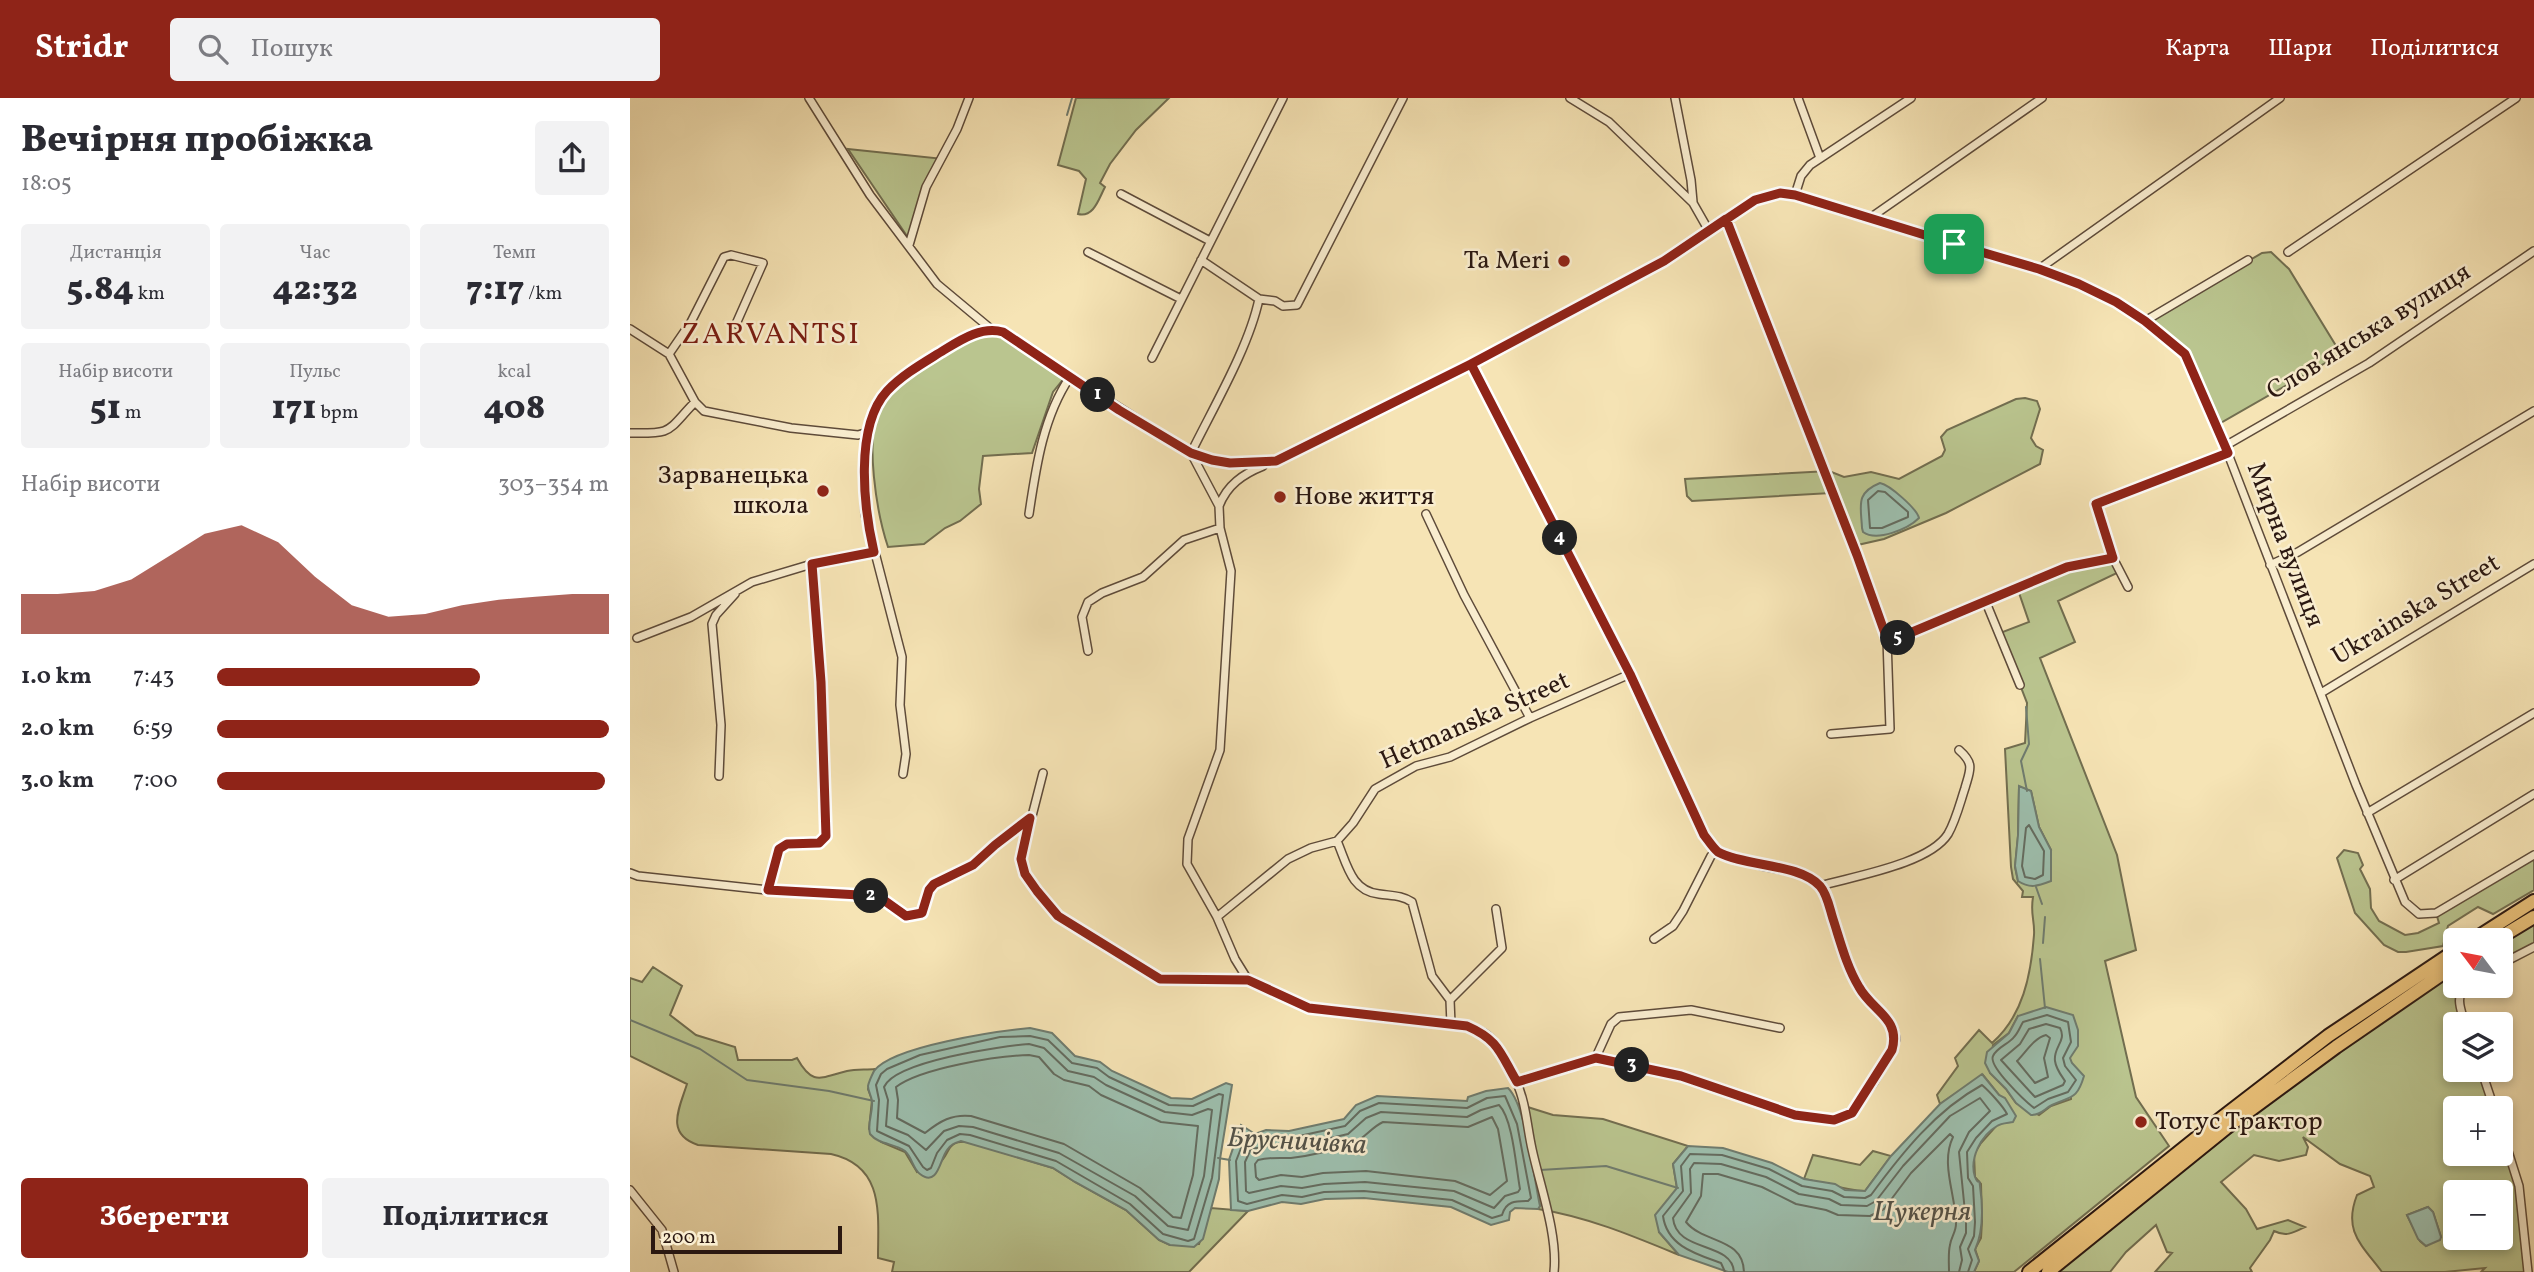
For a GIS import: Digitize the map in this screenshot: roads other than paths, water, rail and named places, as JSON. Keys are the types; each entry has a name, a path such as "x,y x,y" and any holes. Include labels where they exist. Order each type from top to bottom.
{"highway":[{"path":"2492,928 2534,901"},
{"path":"2513,930 2534,917"},
{"path":"2029,1272 2218,1119 2328,1036 2443,959"},
{"path":"2049,1272 2226,1128 2443,973"}],"street":[{"name":"Мирна вулиця","path":"809,98 870,195 937,284 991,329 1003,332 1191,453 1230,463 1276,461 1471,364 1664,261 1761,197 1780,193 1795,195 2039,269 2101,294 2145,321 2185,354 2227,450 2367,813 2408,907 2419,914 2436,914 2534,855"},
{"path":"909,245 926,187 957,129 969,98"},
{"path":"1152,358 1283,98"},
{"path":"1201,260 1259,299 1275,301 1283,306 1297,304 1404,98"},
{"path":"1570,98 1609,122 1693,203 1709,231"},
{"path":"1675,98 1692,180 1693,203"},
{"path":"1798,98 1820,158"},
{"path":"1795,195 1805,170 1911,98"},
{"path":"1870,218 2042,98"},
{"path":"2039,269 2280,98"},
{"path":"2288,252 2516,98"},
{"path":"1121,194 1210,241"},
{"path":"1726,219 1887,639 1890,729 1831,734"},
{"name":"Словʼянська вулиця","path":"2113,558 2096,504 2227,450 2369,363 2534,251"},
{"path":"1088,252 1181,299"},
{"path":"669,354 691,322 724,257 731,255 763,263 736,324"},
{"path":"2145,321 2248,260"},
{"path":"1248,980 1235,959 1217,916 1187,864 1188,839 1220,750 1231,571 1220,528 1219,506 1191,453 1235,363 1256,313 1259,299"},
{"path":"630,329 669,354 695,402 704,411 791,428 858,435 868,432"},
{"path":"903,774 906,754 900,705 902,657 865,514 864,479 868,432 877,406 896,382 961,339 991,329"},
{"path":"1471,364 1630,674 1704,835 1717,851 1762,866 1799,873 1820,886 1849,969 1861,991 1894,1030 1896,1039 1874,1082 1852,1113 1834,1120 1795,1115 1681,1076 1596,1058 1517,1082"},
{"path":"1028,514 1038,454 1059,394 1070,377"},
{"path":"630,433 658,434 670,430 695,402"},
{"path":"2270,565 2298,552 2534,411"},
{"path":"1219,506 1226,492 1237,480 1249,471 1276,461"},
{"path":"1426,514 1464,595 1530,718"},
{"path":"1088,652 1082,617 1088,602 1102,593 1143,577 1184,540 1220,528"},
{"path":"637,638 691,617 740,588 812,564 874,552"},
{"path":"1887,639 1898,638 2067,567 2113,558 2128,587"},
{"path":"768,890 779,849 787,844 819,843 826,836 821,682 812,564"},
{"name":"Ukrainska Street","path":"2320,693 2534,564"},
{"path":"719,776 721,725 712,624 716,615 740,588"},
{"path":"1985,600 2020,685"},
{"name":"Hetmanska Street","path":"1337,841 1353,823 1375,789 1416,766 1450,757 1630,674"},
{"path":"2367,813 2534,713"},
{"path":"1820,886 1915,859 1933,850 1947,835 1958,812 1971,767 1968,757 1959,750"},
{"path":"1043,773 1021,859 1025,874 1058,916 1160,979 1248,980 1309,1008 1467,1026 1487,1035 1517,1082 1548,1218 1555,1261 1554,1272"},
{"path":"2394,880 2534,794"},
{"path":"630,873 768,890 878,896 906,916 913,916 922,913 929,890 934,884 973,865 1030,818"},
{"path":"1217,916 1287,859 1311,848 1337,841 1359,888 1366,892 1401,896 1412,902 1432,976 1450,1000 1451,1024"},
{"path":"1654,939 1672,926 1683,911 1711,856 1717,851"},
{"path":"1450,1000 1502,948 1496,909"},
{"path":"2513,958 2534,947"},
{"path":"1596,1058 1611,1024 1619,1017 1690,1010 1780,1028"},
{"path":"2513,1166 2519,1186 2528,1272"},
{"path":"630,1189 662,1230 674,1272"}],"water":[{"path":"1880,483 1902,498 1919,518 1892,533 1869,535 1863,532 1862,528 1861,501 1867,491"},
{"path":"2019,786 2031,791 2039,827 2051,850 2051,881 2038,885 2030,886 2018,881 2015,866"},
{"path":"2046,1007 2073,1015 2078,1030 2078,1046 2070,1058 2084,1076 2079,1089 2072,1096 2031,1115 2016,1103 1990,1073 1985,1063 1987,1052 2009,1033 2018,1016"},
{"path":"1030,1028 1052,1033 1075,1056 1100,1062 1112,1071 1171,1098 1192,1099 1226,1083 1232,1085 1219,1179 1203,1239 1194,1247 1170,1245 1159,1240 1126,1210 1053,1168 961,1141 949,1148 935,1175 926,1177 918,1172 905,1151 870,1134 872,1102 868,1086 874,1071 885,1062 902,1054 947,1041"},
{"name":"Цукерня","path":"1982,1074 1999,1095 2005,1098 2016,1116 2013,1122 2001,1124 1991,1130 1981,1141 1975,1155 1974,1170 1980,1183 1982,1210 1980,1235 1975,1250 1979,1261 1974,1272 1728,1272 1679,1255 1659,1232 1655,1215 1677,1188 1673,1164 1688,1146 1723,1148 1772,1163 1804,1179 1835,1184 1845,1190 1865,1191 1891,1156 1940,1104"},
{"path":"1508,1088 1520,1110 1524,1126 1540,1206 1538,1209 1515,1208 1510,1212 1509,1220 1491,1225 1451,1207 1364,1198 1325,1199 1301,1204 1282,1202 1248,1211 1231,1210 1229,1160 1241,1125 1255,1134 1266,1130 1289,1131 1344,1119 1356,1105 1377,1096 1467,1101 1468,1097 1486,1091"},
{"path":"2428,1207 2433,1212 2441,1237 2426,1246 2418,1239 2407,1215"}],"waterway":[{"path":"1067,115 1072,98"},
{"path":"2026,707 2029,744 2021,761 2027,791"},
{"path":"2036,887 2042,904"},
{"path":"2043,943 2045,917"},
{"path":"2040,959 2045,1008"},
{"name":"Брусничівка","path":"630,1020 700,1049 747,1080 829,1091 874,1101"},
{"name":"Брусничівка","path":"1218,1158 1230,1160"},
{"name":"Брусничівка","path":"1540,1170 1606,1166 1678,1188"}],"place":[{"name":"Ta Meri","path":"1564,261"},
{"name":"Зарванецька школа","path":"823,491"},
{"name":"Нове життя","path":"1280,497"},
{"name":"Тотус Трактор","path":"2141,1122"}],"district":[{"name":"ZARVANTSI","path":"771,335"}]}
